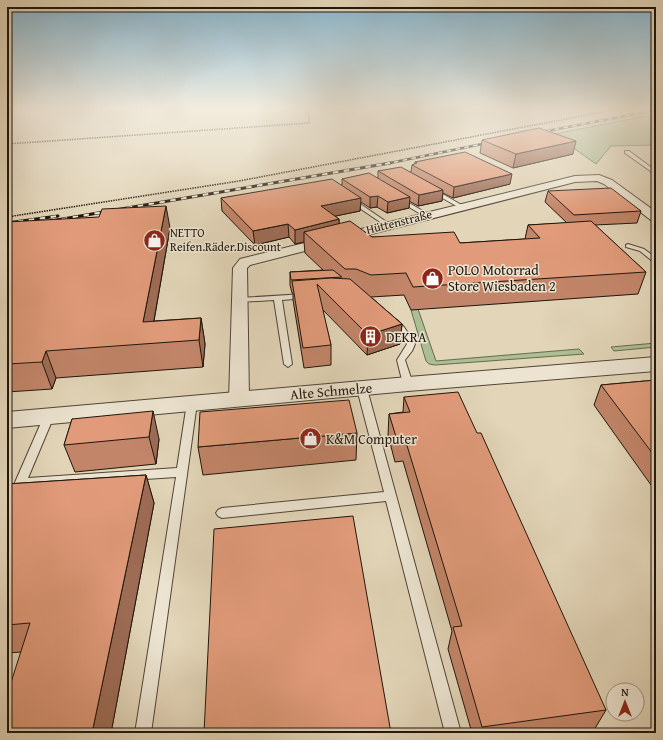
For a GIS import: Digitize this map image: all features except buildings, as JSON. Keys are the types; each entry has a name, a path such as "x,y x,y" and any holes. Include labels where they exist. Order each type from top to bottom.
{"street":[{"name":"Hüttenstraße","path":"239,399 240,268 245,262 426,215 575,179 599,178 613,185 656,218"},
{"name":"Alte Schmelze","path":"7,420 408,384 656,364"}],"lane":[{"path":"627,152 656,173"},
{"path":"427,187 462,207"},
{"path":"344,195 388,225"},
{"path":"392,195 426,215"},
{"path":"628,246 642,250 656,262"},
{"path":"240,300 313,295"},
{"path":"278,298 288,364"},
{"path":"386,314 401,329 411,344 408,351 400,360 408,384"},
{"path":"362,389 453,733"},
{"path":"143,733 192,403"},
{"path":"16,496 49,416"},
{"path":"21,482 182,472"},
{"path":"222,513 390,496"}],"path":[{"path":"7,144 28,143"},
{"path":"7,217 229,182 448,143"}],"green space":[{"path":"566,143 656,143 656,145 611,146 596,164"},
{"path":"418,309 436,361 579,349 584,354 435,365 429,364 426,361 411,310"},
{"path":"656,343 656,347 614,351 611,347"}],"railway":[{"path":"389,163 489,143"},
{"path":"51,221 389,163"},
{"path":"385,164 389,163"},
{"path":"7,223 58,216"}],"place":[{"name":"NETTO Reifen.Räder.Discount","path":"155,240"},
{"name":"POLO Motorrad Store Wiesbaden 2","path":"433,278"},
{"name":"DEKRA","path":"371,337"},
{"name":"K&M Computer","path":"311,439"}]}
